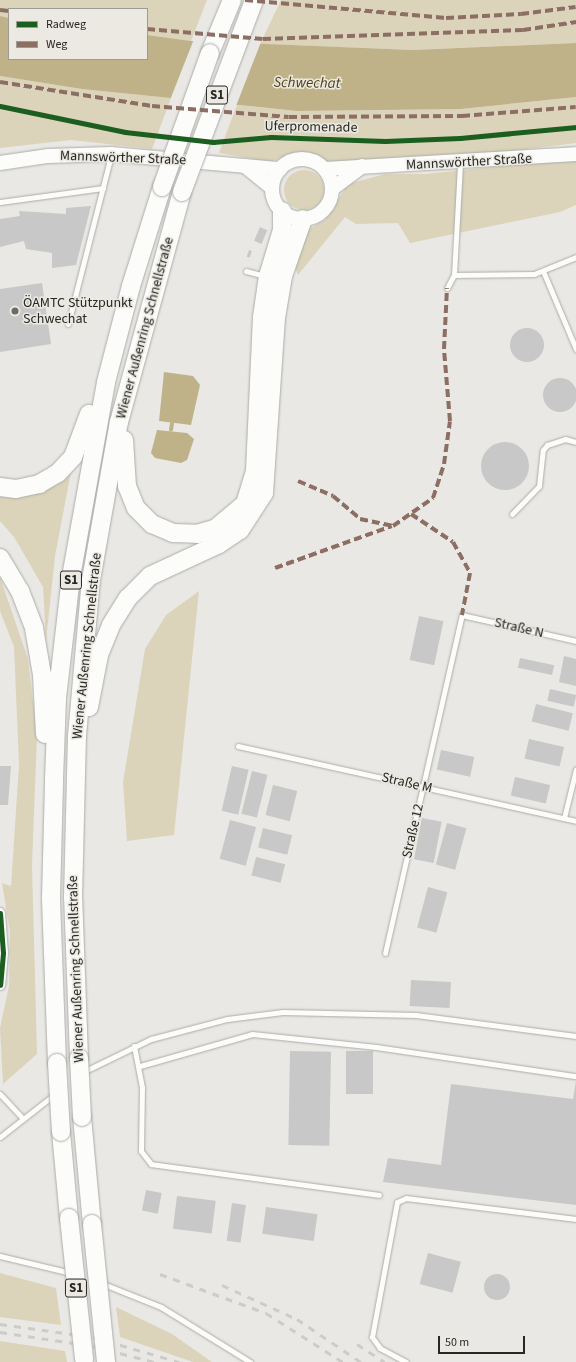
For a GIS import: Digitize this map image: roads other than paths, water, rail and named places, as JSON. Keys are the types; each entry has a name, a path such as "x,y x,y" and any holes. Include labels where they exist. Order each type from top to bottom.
{"highway":[{"path":"210,53 210,26 218,0"},
{"name":"Wiener Außenring Schnellstraße","path":"84,1360 61,1132 54,993 51,898 57,698 71,577 106,382 131,286 162,187 210,53 232,0"},
{"name":"Wiener Außenring Schnellstraße","path":"106,1362 82,1117 75,980 73,898 77,736 91,580 119,422 182,192 254,0"},
{"path":"119,422 125,444 123,462 127,486 136,508 152,524 173,533 197,534 216,529 233,517 245,504 254,471 257,372 268,276 282,230 282,211"},
{"path":"77,736 88,721 99,654 111,625 128,598 150,576 220,544 240,530 264,493 269,470 276,318 283,276 303,219"},
{"path":"0,487 16,489 39,484 58,473 73,456 91,407 106,382"},
{"path":"0,558 20,591 34,628 42,675 45,750 54,780"}],"main road":[{"name":"Mannswörther Straße","path":"0,163 48,156 111,154 280,169"},
{"name":"Mannswörther Straße","path":"325,170 362,166 460,164 576,154"},
{"path":"272,188 280,169 302,159 325,170 332,189"},
{"path":"246,166 272,188 282,211 303,219 323,210 332,189 362,166"}],"street":[{"path":"0,913 4,953 0,985"}],"lane":[{"path":"68,324 111,154"},
{"path":"447,288 454,274 460,164"},
{"path":"0,202 103,188"},
{"path":"454,274 505,276 544,271 576,257"},
{"path":"246,271 268,276"},
{"path":"544,271 576,349"},
{"path":"512,514 539,486 544,450 548,444 565,439 576,442"},
{"name":"Straße N","path":"462,615 576,641"},
{"name":"Straße 12","path":"385,953 462,615"},
{"name":"Straße M","path":"238,746 576,821"},
{"path":"564,818 576,769"},
{"path":"70,1082 134,1046 220,1020 283,1012 416,1015 576,1036"},
{"path":"140,1066 252,1034 376,1047 576,1076"},
{"path":"134,1046 140,1066 141,1151 151,1164 379,1195"},
{"path":"0,1137 65,1086"},
{"path":"0,1094 23,1119"},
{"path":"406,1362 380,1348 372,1337 397,1202 406,1198 576,1219"},
{"path":"0,1256 84,1278"},
{"path":"92,1280 160,1307 250,1362"}],"water":[{"name":"Schwechat","path":"0,16 8,18 8,60 148,60 148,35 191,41 413,50 576,43 576,97 461,109 297,111 82,89 0,76"},
{"path":"164,372 193,376 200,385 191,425 159,421"},
{"path":"157,430 187,433 194,439 187,460 181,463 155,458 151,453"}],"waterway":[{"path":"171,430 172,424"}],"railway":[{"path":"160,1274 266,1313 343,1362"},
{"path":"222,1285 297,1319 361,1362"},
{"path":"0,1324 93,1337 179,1362"},
{"path":"0,1332 93,1346 154,1362"},
{"path":"357,1344 385,1362"}],"place":[{"name":"ÖAMTC Stützpunkt Schwechat","path":"15,311"}]}
